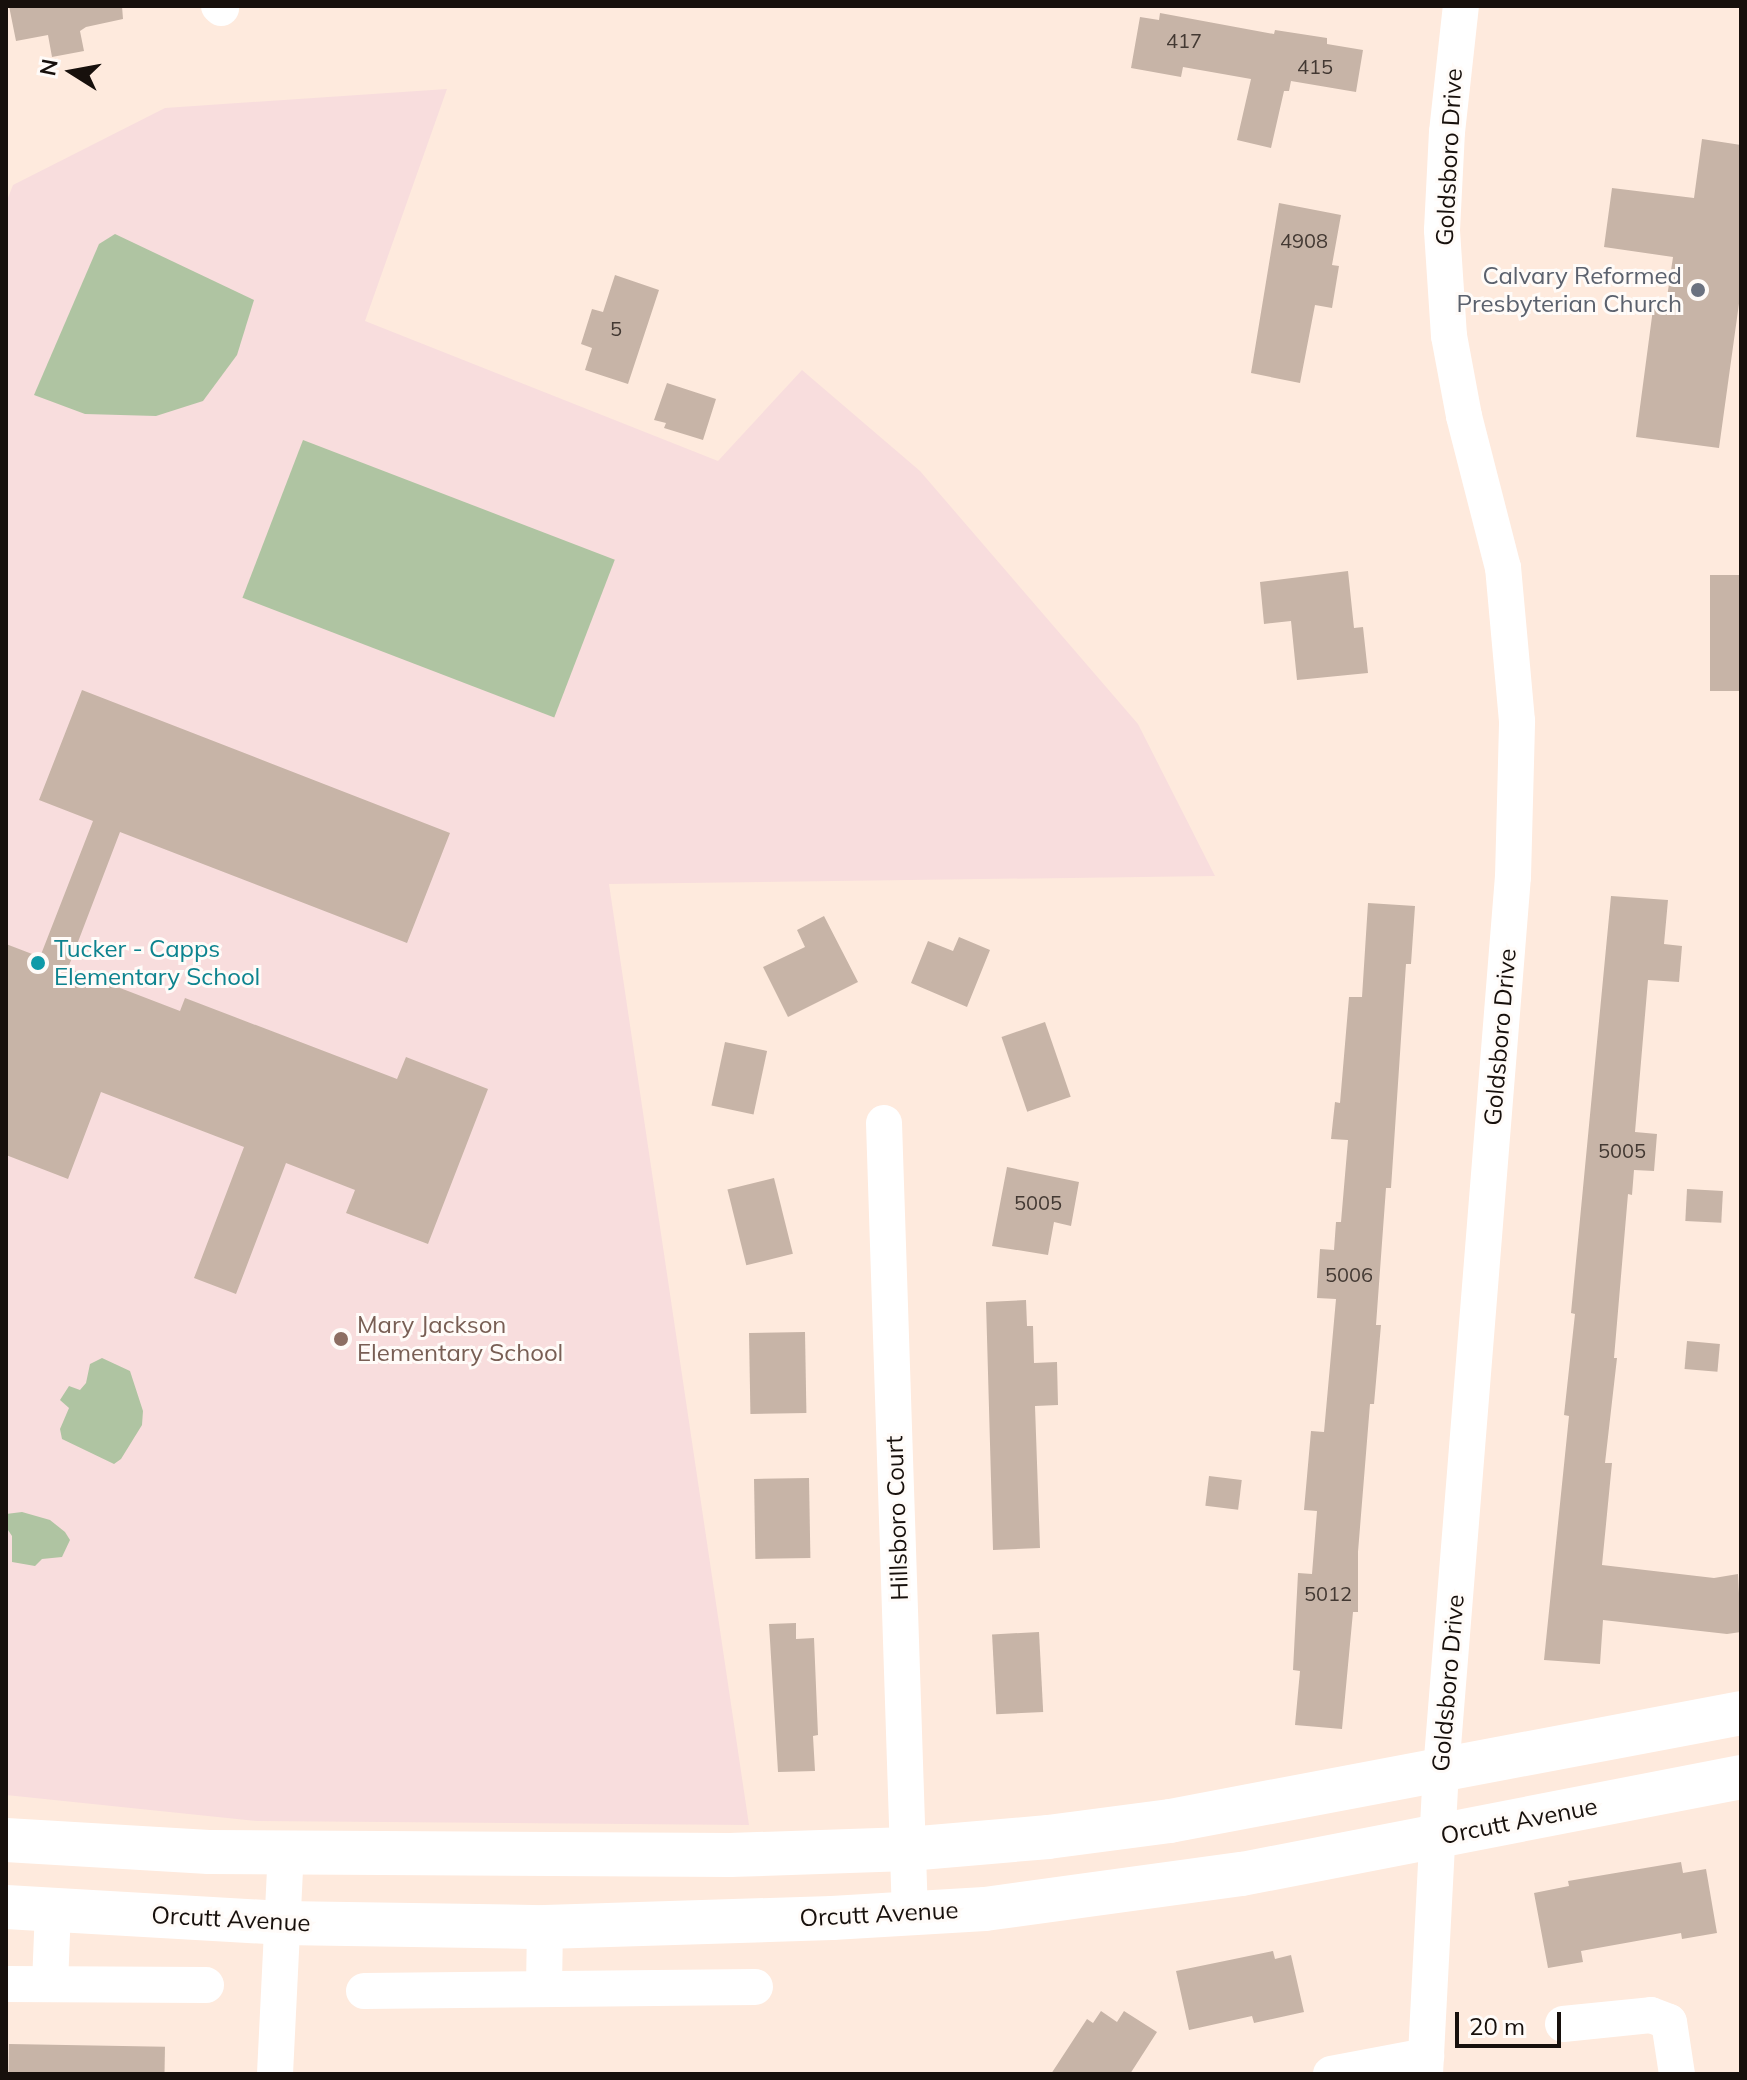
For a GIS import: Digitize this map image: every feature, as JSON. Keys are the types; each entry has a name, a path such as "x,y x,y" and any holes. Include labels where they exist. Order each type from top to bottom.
{"main road":[{"path":"6,1840 209,1852 730,1855 908,1849 1048,1837 1170,1821 1741,1713"},
{"name":"Orcutt Avenue","path":"6,1907 282,1923 545,1927 910,1914 1114,1894 1437,1837 1741,1777"}],"street":[{"name":"Goldsboro Drive","path":"1425,2065 1441,1771 1513,877 1517,721 1503,568 1464,416 1448,321 1442,230 1447,132 1461,6"},
{"name":"Hillsboro Court","path":"884,1123 910,1914"},
{"path":"275,2074 286,1852"},
{"path":"50,1984 53,1910"},
{"path":"544,1989 545,1927"},
{"path":"6,1984 206,1985"},
{"path":"364,1991 755,1987"},
{"path":"1563,2024 1651,2015 1669,2022 1677,2074"},
{"path":"1331,2074 1425,2065"}],"shaded area":[{"name":"Mary Jackson Elementary School","path":"447,89 365,321 718,461 802,370 920,471 1138,724 1215,876 609,884 749,1825 257,1821 6,1795 6,203 13,185 165,108"}],"green space":[{"path":"115,234 254,300 237,355 203,401 156,416 85,414 34,395 99,244"},
{"path":"303,440 615,560 554,717 242,598"},
{"path":"102,1358 130,1371 143,1411 142,1425 121,1459 114,1464 62,1439 60,1429 69,1408 60,1400 69,1386 80,1390 86,1383 90,1364"},
{"path":"22,1512 50,1520 65,1532 70,1540 62,1557 42,1559 35,1566 12,1562 12,1536 6,1527 6,1514"}],"building":[{"path":"9,6 122,6 123,19 86,27 80,31 84,51 52,57 48,35 16,41"},
{"path":"1160,13 1274,34 1275,30 1327,38 1327,44 1363,50 1356,92 1291,81 1289,91 1284,91 1271,148 1237,140 1251,79 1183,67 1181,77 1131,68 1140,17 1159,20"},
{"name":"Calvary Reformed Presbyterian Church","path":"1702,139 1741,145 1741,289 1719,448 1636,437 1653,309 1665,311 1673,257 1604,247 1612,188 1694,198"},
{"path":"1279,203 1341,215 1332,265 1339,266 1332,308 1315,305 1300,383 1251,373"},
{"path":"615,275 659,290 628,384 585,370 592,348 581,344 592,309 603,312"},
{"path":"667,383 716,399 703,440 664,428 666,423 654,420"},
{"path":"1348,571 1354,628 1363,627 1368,673 1297,680 1291,621 1264,624 1260,582"},
{"path":"1710,575 1741,575 1741,691 1710,691"},
{"name":"Tucker - Capps Elementary School","path":"82,690 450,833 407,943 120,832 68,968 180,1011 185,998 397,1079 406,1057 488,1089 428,1244 346,1213 355,1190 286,1163 236,1294 194,1278 244,1147 101,1092 68,1179 6,1155 6,944 40,957 93,821 39,800"},
{"path":"1611,896 1668,900 1664,944 1682,946 1679,982 1648,980 1635,1132 1657,1134 1654,1171 1634,1170 1632,1195 1628,1194 1614,1358 1617,1358 1605,1463 1612,1463 1602,1565 1714,1578 1738,1574 1741,1632 1727,1634 1603,1620 1600,1664 1544,1660 1569,1416 1564,1415 1575,1314 1571,1313"},
{"path":"1368,903 1415,906 1411,964 1406,964 1391,1188 1386,1188 1376,1325 1381,1325 1374,1404 1370,1404 1358,1552 1358,1612 1353,1612 1342,1729 1295,1725 1300,1671 1293,1670 1298,1573 1312,1574 1317,1511 1304,1510 1311,1431 1324,1432 1336,1299 1317,1298 1320,1249 1334,1250 1336,1222 1341,1222 1348,1140 1331,1139 1335,1102 1340,1103 1349,997 1362,997"},
{"path":"824,916 858,982 788,1017 763,967 805,947 797,930"},
{"path":"959,937 990,950 967,1007 911,983 928,941 953,951"},
{"path":"1045,1022 1071,1097 1027,1112 1002,1037"},
{"path":"725,1042 767,1051 754,1115 711,1106"},
{"path":"1007,1167 1079,1182 1071,1226 1054,1222 1048,1255 992,1246"},
{"path":"774,1178 793,1254 746,1265 727,1190"},
{"path":"1687,1189 1723,1191 1721,1223 1685,1221"},
{"path":"1026,1300 1027,1326 1033,1326 1034,1363 1057,1362 1058,1405 1035,1406 1040,1548 993,1550 986,1302"},
{"path":"805,1332 806,1413 750,1414 749,1333"},
{"path":"1687,1341 1720,1344 1717,1372 1685,1369"},
{"path":"1209,1476 1242,1480 1238,1510 1205,1506"},
{"path":"809,1478 810,1558 755,1559 754,1479"},
{"path":"796,1623 796,1639 814,1638 818,1735 813,1736 815,1771 778,1772 769,1624"},
{"path":"1039,1632 1043,1712 996,1714 992,1634"},
{"path":"1681,1862 1683,1873 1706,1869 1717,1933 1682,1939 1681,1933 1581,1951 1583,1962 1548,1968 1534,1893 1569,1886 1568,1881"},
{"path":"1273,1951 1275,1959 1291,1955 1304,2012 1254,2023 1252,2016 1189,2030 1176,1971"},
{"path":"1101,2011 1117,2022 1124,2011 1157,2032 1130,2074 1051,2074 1087,2019 1093,2023"},
{"path":"9,2044 165,2047 165,2074 8,2074"}],"place":[{"name":"Calvary Reformed Presbyterian Church","path":"1698,290"},
{"name":"Tucker - Capps Elementary School","path":"38,963"},
{"name":"Mary Jackson Elementary School","path":"341,1339"}]}
